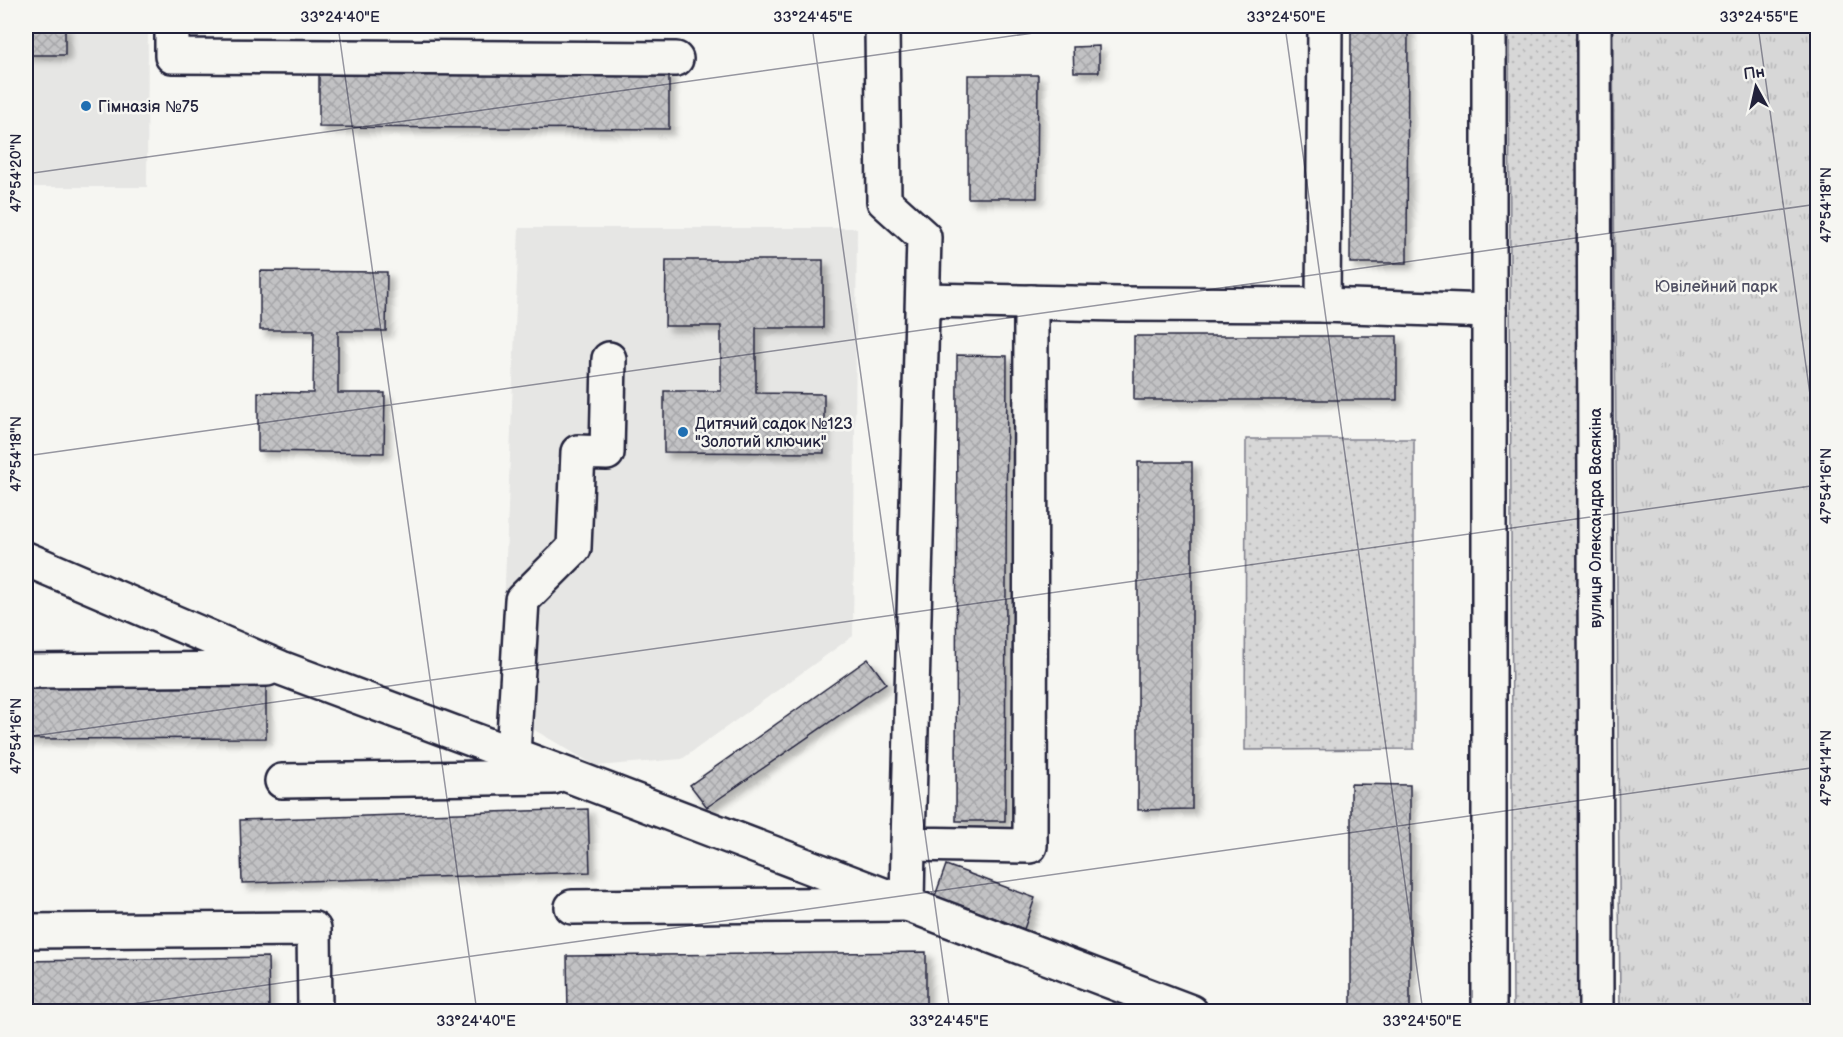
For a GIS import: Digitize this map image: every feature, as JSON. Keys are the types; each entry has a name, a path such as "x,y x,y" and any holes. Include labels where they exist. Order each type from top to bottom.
{"street":[{"path":"171,26 172,56 676,59"},
{"path":"882,26 884,201 924,237 908,904"},
{"path":"1323,305 1325,26"},
{"path":"1489,26 1489,1011"},
{"name":"вулиця Олександра Васякіна","path":"1594,26 1596,1011"},
{"path":"923,300 1323,305 1489,311"},
{"path":"908,844 1030,846 1031,302"},
{"path":"513,754 522,600 574,548 578,452 607,453 609,359"},
{"path":"26,560 281,668 1191,1011"},
{"path":"26,670 281,668"},
{"path":"282,781 573,777"},
{"path":"572,907 908,904"},
{"path":"26,931 314,929 315,1011"}],"shaded area":[{"name":"Гімназія №75","path":"26,26 148,26 147,187 26,187"},
{"name":"Дитячий садок №123 \"Золотий ключик\"","path":"519,228 857,228 853,636 682,759 596,766 500,710"}],"green space":[{"path":"1509,26 1577,26 1580,1011 1513,1011"},
{"name":"Ювілейний парк","path":"1613,26 1817,26 1817,1011 1620,1011"},
{"path":"1246,439 1414,439 1414,749 1245,750"}],"building":[{"path":"26,26 65,26 65,55 26,55"},
{"path":"1351,26 1408,26 1407,263 1350,263"},
{"path":"1099,46 1099,72 1074,72 1073,47"},
{"path":"319,70 669,71 669,129 319,127"},
{"path":"968,75 1038,75 1037,198 968,198"},
{"path":"666,260 823,260 823,328 756,328 756,393 824,394 824,453 664,452 664,391 721,391 721,326 665,326"},
{"path":"260,271 387,272 386,331 338,331 338,393 385,393 384,453 258,451 258,392 313,393 314,330 260,330"},
{"path":"1134,336 1397,336 1397,400 1134,400"},
{"path":"957,355 1007,356 1005,821 956,821"},
{"path":"1138,462 1192,462 1192,809 1138,810"},
{"path":"868,659 886,683 707,807 690,785"},
{"path":"266,681 266,738 26,739 26,682"},
{"path":"1351,784 1410,785 1410,1012 1351,1012"},
{"path":"588,809 590,872 242,883 240,820"},
{"path":"946,865 1035,898 1024,929 935,896"},
{"path":"926,952 926,1012 568,1012 567,956"},
{"path":"268,957 269,1010 26,1012 26,961"}],"place":[{"name":"Гімназія №75","path":"86,106"},
{"name":"Дитячий садок №123 \"Золотий ключик\"","path":"683,432"}]}
